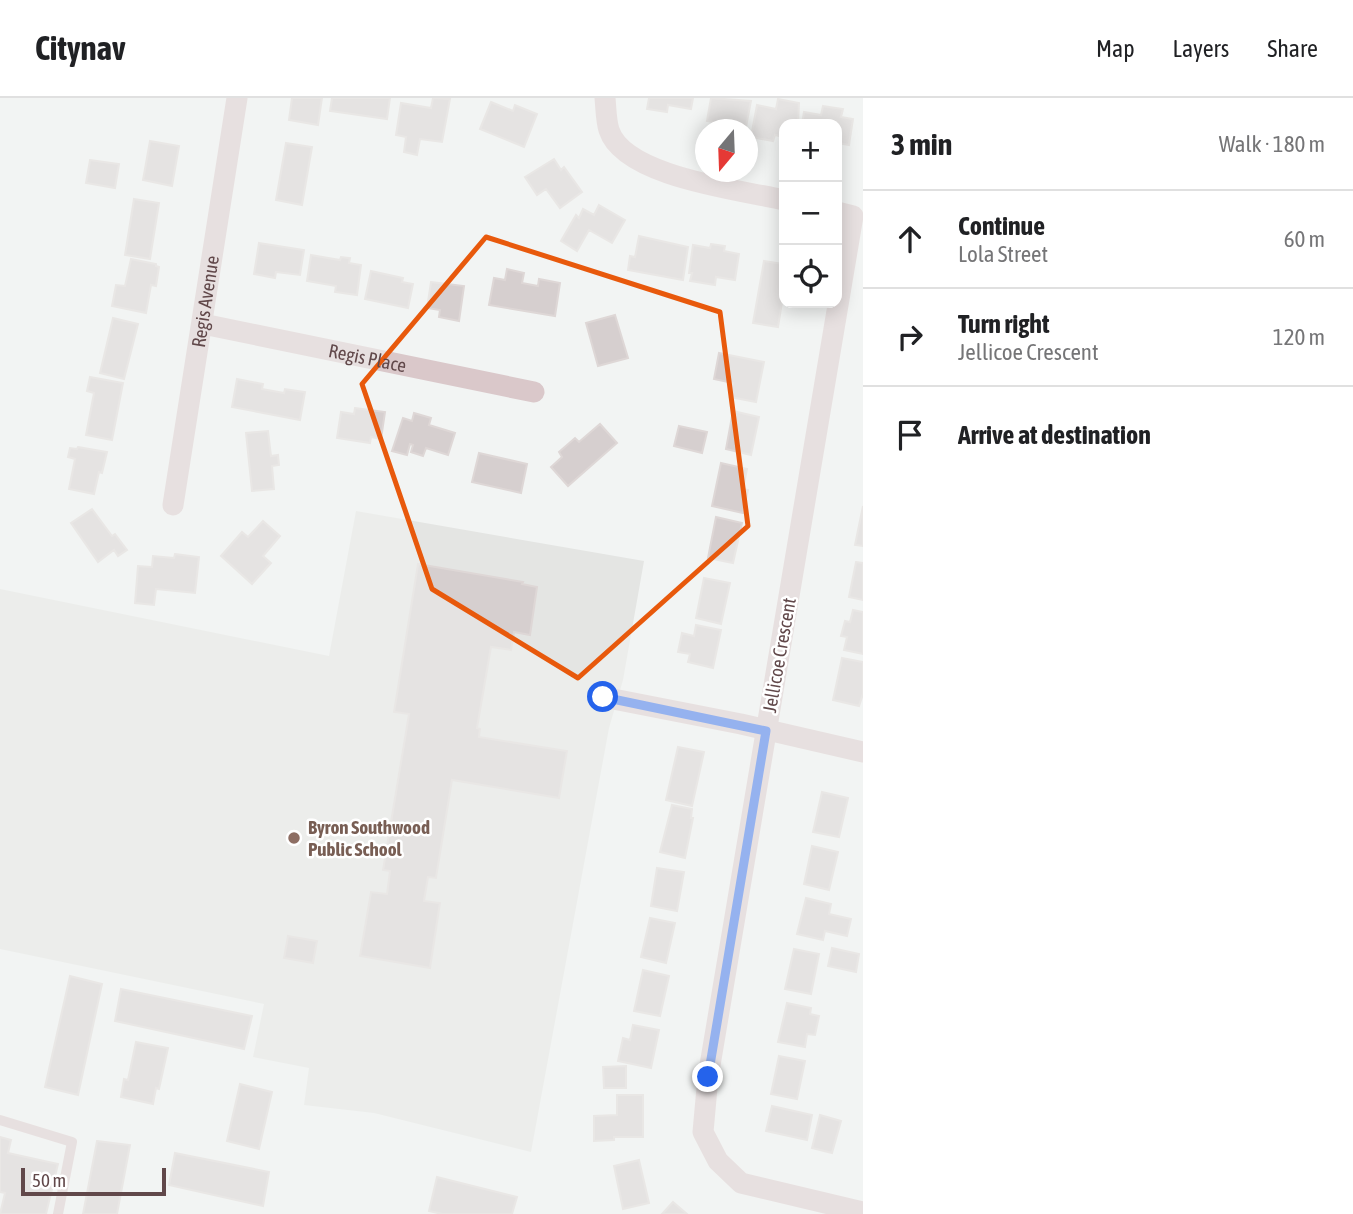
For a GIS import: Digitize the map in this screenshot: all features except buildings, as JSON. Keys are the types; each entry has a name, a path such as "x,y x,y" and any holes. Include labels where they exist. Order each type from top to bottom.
{"street":[{"name":"Regis Avenue","path":"173,505 237,98"},
{"path":"605,98 609,132 628,156 659,172 779,199"},
{"name":"Jellicoe Crescent","path":"842,213 853,216 708,1077 703,1132 718,1161 741,1183 863,1212"},
{"name":"Regis Place","path":"203,324 534,392"},
{"path":"603,697 863,752"}],"lane":[{"path":"0,1120 72,1142 58,1214"}],"highlighted area":[{"path":"486,237 720,312 748,526 578,678 432,589 362,384"}],"shaded area":[{"name":"Byron Southwood Public School","path":"356,511 644,561 623,680 609,728 531,1152 374,1113 304,1105 309,1068 253,1057 264,1004 0,949 0,589 329,656"}],"place":[{"name":"Byron Southwood Public School","path":"294,838"}],"route":[{"path":"603,697 766,731 708,1077"}]}
